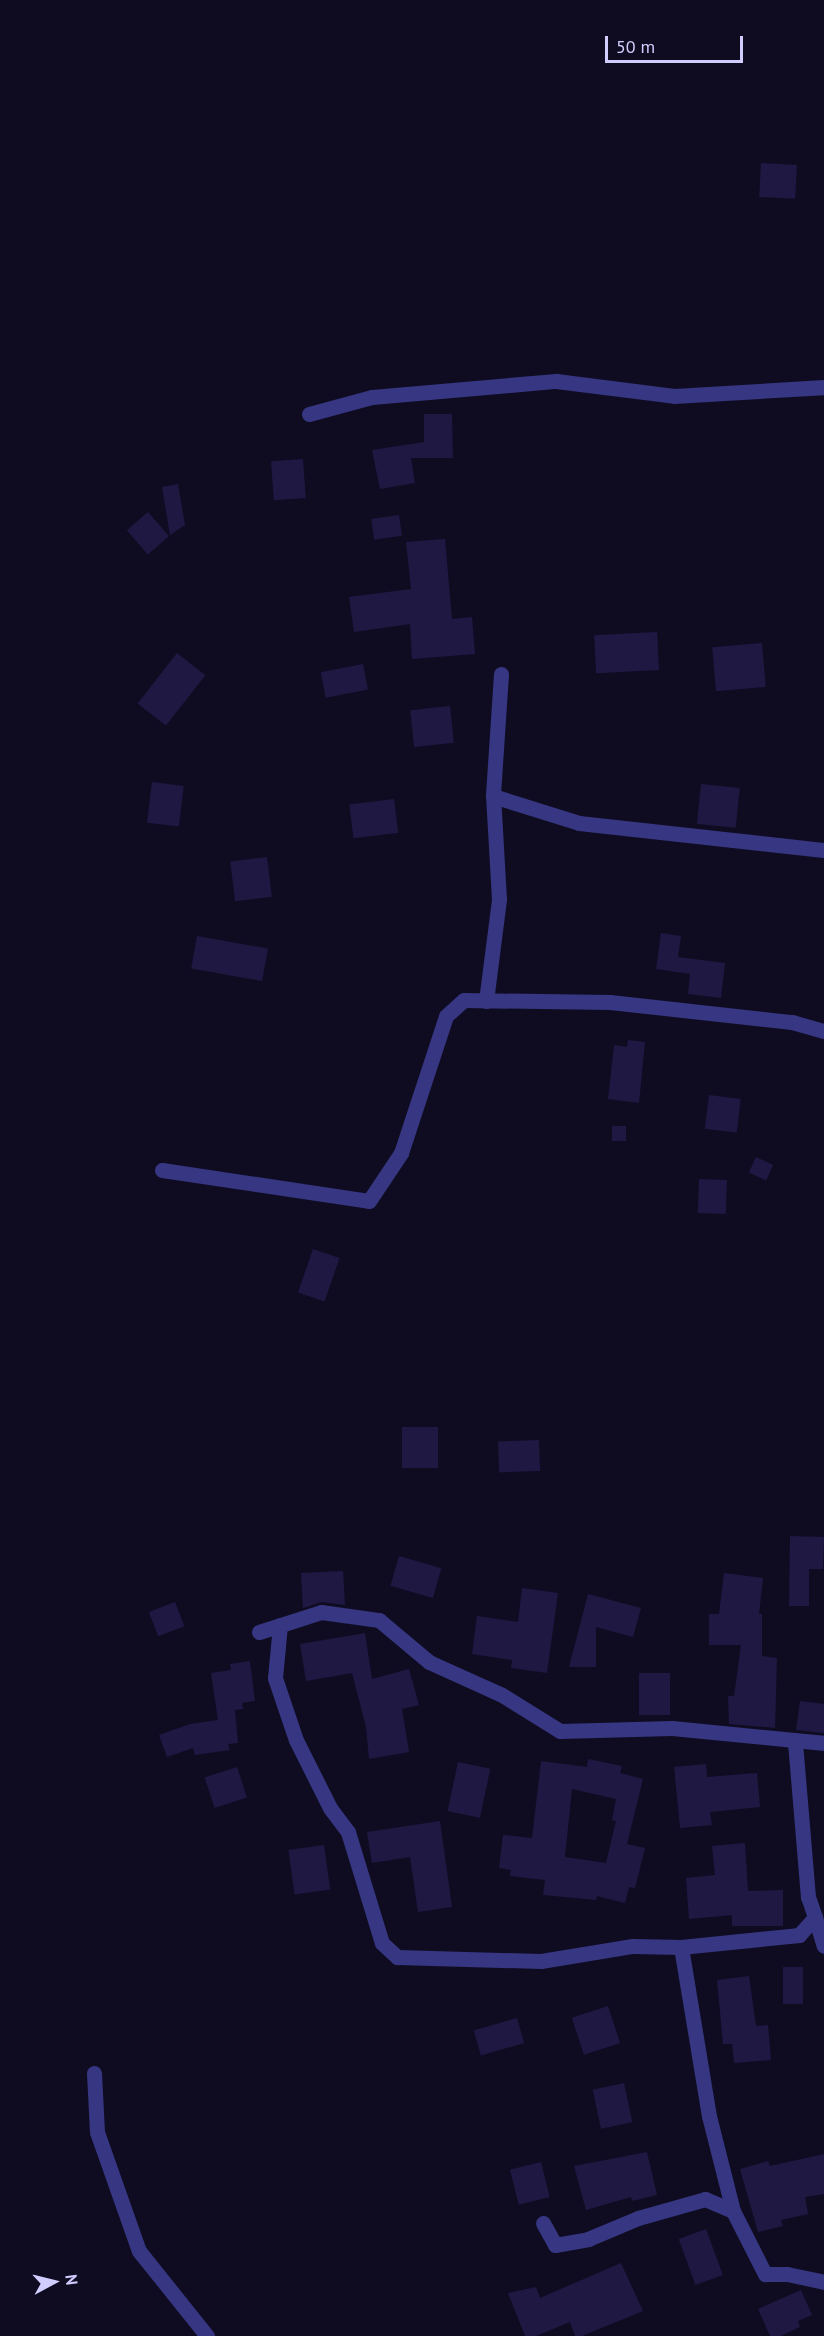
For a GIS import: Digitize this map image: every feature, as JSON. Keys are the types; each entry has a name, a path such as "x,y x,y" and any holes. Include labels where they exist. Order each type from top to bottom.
{"street":[{"path":"309,414 372,397 556,381 674,396 824,387"},
{"path":"486,1001 499,899 493,796 501,674"},
{"path":"493,796 579,823 824,850"},
{"path":"162,1170 369,1201 401,1153 446,1016 464,1000 610,1002 792,1022 824,1031"},
{"path":"259,1632 321,1612 379,1620 429,1662 502,1695 560,1731 672,1728 824,1743"},
{"path":"280,1626 275,1678 296,1740 330,1808 348,1832 382,1943 397,1957 541,1961 633,1946 681,1947 800,1935 815,1917"},
{"path":"795,1741 808,1896 824,1946"},
{"path":"681,1947 709,2116 733,2211 765,2274 787,2274 824,2282"},
{"path":"94,2073 97,2132 139,2250 207,2336"},
{"path":"543,2223 555,2245 588,2239 638,2218 705,2199 733,2211"}],"building":[{"path":"761,163 797,165 795,199 759,197"},
{"path":"424,414 452,414 453,458 411,458 415,483 380,489 372,450 424,442"},
{"path":"303,459 306,498 274,500 271,461"},
{"path":"178,484 185,525 170,535 162,487"},
{"path":"148,512 169,536 148,555 127,530"},
{"path":"399,515 402,536 374,540 371,519"},
{"path":"445,539 452,619 472,617 475,654 412,659 410,624 354,632 349,597 411,589 406,542"},
{"path":"657,632 659,670 596,673 594,635"},
{"path":"762,643 766,687 716,691 712,647"},
{"path":"177,653 205,675 166,726 138,703"},
{"path":"363,664 368,690 326,698 321,672"},
{"path":"450,706 454,743 414,747 410,710"},
{"path":"152,782 184,786 179,827 147,823"},
{"path":"701,784 740,788 736,828 697,824"},
{"path":"394,799 398,833 353,838 349,804"},
{"path":"267,857 272,897 235,901 230,862"},
{"path":"661,933 681,936 678,957 725,963 721,998 688,994 690,974 656,969"},
{"path":"197,936 268,949 262,981 191,968"},
{"path":"628,1040 645,1042 639,1103 608,1099 614,1045 627,1047"},
{"path":"709,1095 741,1099 737,1133 705,1129"},
{"path":"612,1126 626,1126 626,1141 612,1141"},
{"path":"756,1157 773,1165 766,1180 749,1172"},
{"path":"699,1179 727,1180 726,1214 698,1213"},
{"path":"313,1249 339,1258 324,1302 298,1292"},
{"path":"402,1427 438,1427 438,1468 402,1468"},
{"path":"539,1440 540,1471 499,1472 498,1441"},
{"path":"790,1536 824,1537 823,1569 809,1569 809,1606 789,1606"},
{"path":"399,1556 441,1568 433,1598 390,1586"},
{"path":"343,1571 345,1605 322,1602 303,1608 301,1573"},
{"path":"724,1573 763,1578 759,1614 762,1614 762,1656 777,1658 775,1728 729,1724 728,1696 734,1696 741,1645 709,1645 709,1614 719,1614"},
{"path":"522,1588 558,1593 547,1673 511,1668 512,1660 472,1654 477,1616 518,1622"},
{"path":"588,1594 641,1608 633,1637 596,1627 596,1667 569,1667"},
{"path":"175,1602 184,1626 158,1636 149,1612"},
{"path":"365,1633 372,1679 409,1669 419,1705 402,1709 409,1752 369,1759 366,1727 352,1673 306,1681 300,1644"},
{"path":"250,1661 255,1701 242,1703 243,1709 235,1710 238,1743 228,1744 230,1750 195,1755 193,1748 167,1757 159,1735 190,1724 218,1720 211,1673 231,1670 230,1664"},
{"path":"639,1673 670,1673 670,1715 639,1715"},
{"path":"800,1701 824,1704 824,1733 796,1730"},
{"path":"588,1759 622,1766 620,1773 643,1779 627,1844 645,1848 635,1888 629,1887 625,1903 597,1896 596,1900 543,1895 545,1880 510,1876 511,1870 499,1868 503,1835 532,1838 541,1761 587,1767","holes":["572,1789 616,1799 612,1820 616,1821 606,1863 565,1857"]},
{"path":"458,1762 490,1769 480,1818 448,1811"},
{"path":"706,1764 707,1777 757,1773 760,1807 710,1812 712,1825 680,1828 674,1767"},
{"path":"237,1767 247,1797 215,1808 205,1778"},
{"path":"440,1821 452,1907 418,1912 410,1857 372,1863 367,1832"},
{"path":"745,1843 748,1891 783,1890 783,1926 732,1926 732,1915 689,1919 686,1878 715,1875 712,1846"},
{"path":"324,1845 330,1890 295,1895 288,1850"},
{"path":"783,1967 803,1967 803,2004 783,2004"},
{"path":"749,1976 756,2026 768,2025 771,2060 734,2063 732,2044 723,2044 717,1980"},
{"path":"608,2006 620,2043 584,2055 572,2018"},
{"path":"517,2018 524,2043 481,2055 474,2030"},
{"path":"624,2083 632,2122 601,2129 593,2090"},
{"path":"647,2152 657,2195 632,2201 631,2197 586,2210 574,2166"},
{"path":"824,2154 824,2194 805,2197 808,2214 781,2220 783,2226 758,2232 740,2169 768,2161 770,2166"},
{"path":"541,2162 550,2197 519,2205 510,2170"},
{"path":"706,2229 723,2275 696,2285 679,2239"},
{"path":"621,2263 643,2311 582,2336 575,2336 570,2322 536,2336 525,2336 508,2293 536,2287 540,2298"},
{"path":"801,2290 812,2315 798,2321 800,2327 781,2336 770,2336 758,2309"}]}
